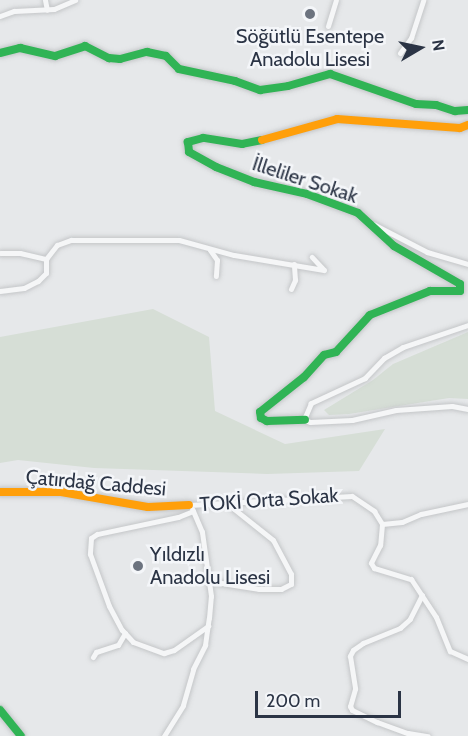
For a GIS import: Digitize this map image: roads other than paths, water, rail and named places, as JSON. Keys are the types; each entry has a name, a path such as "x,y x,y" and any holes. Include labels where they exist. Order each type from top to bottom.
{"street":[{"path":"45,0 47,10"},
{"path":"0,16 14,10 47,10 75,0"},
{"path":"328,26 336,0"},
{"path":"400,53 411,38 423,0"},
{"path":"0,53 20,48 55,56 85,46 109,58 120,59 147,52 166,56 179,69 235,81 260,90 288,86 316,76 330,74 417,104 436,105 455,111 468,110"},
{"name":"İlleliler Sokak","path":"305,420 267,421 261,418 260,412 304,377 324,355 336,352 370,315 429,291 460,291 462,288 460,284 394,246 358,213 327,200 280,186 254,182 216,167 189,152 188,142 203,138 242,144 255,142 337,119 391,121 459,128 468,125"},
{"path":"368,222 427,252 468,264"},
{"path":"0,291 24,288 38,281 46,273 46,259 57,245 71,240 179,240 209,249 324,270 312,257"},
{"path":"209,249 217,260 216,276"},
{"path":"0,253 20,253 46,259"},
{"path":"291,289 295,280 294,264"},
{"path":"468,326 403,347 384,358 365,378 311,403 305,420 352,420 396,410 441,407 468,409"},
{"name":"Çatırdağ Caddesi","path":"0,492 61,492 148,507 191,508"},
{"name":"TOKİ Orta Sokak","path":"164,736 183,705 193,669 205,645 208,626 211,596 202,532 191,508 344,495 352,496 374,511 382,524"},
{"path":"468,504 421,514 402,522 382,524 380,545 371,563 374,568 411,579 436,617 450,651 468,659"},
{"path":"209,581 259,589 281,589 291,584 291,574 273,540 229,505"},
{"path":"191,508 178,517 97,534 91,538 90,554 102,591 125,633 133,642 164,653 174,650 208,626"},
{"path":"422,595 405,624 394,632 357,646 350,656 355,676 355,689 350,706 352,710 401,733 428,736"},
{"path":"93,657 96,652 118,645 125,633"},
{"path":"0,710 21,736"}],"place":[{"name":"Söğütlü Esentepe Anadolu Lisesi","path":"310,14"},
{"name":"Yıldızlı Anadolu Lisesi","path":"138,566"}]}
